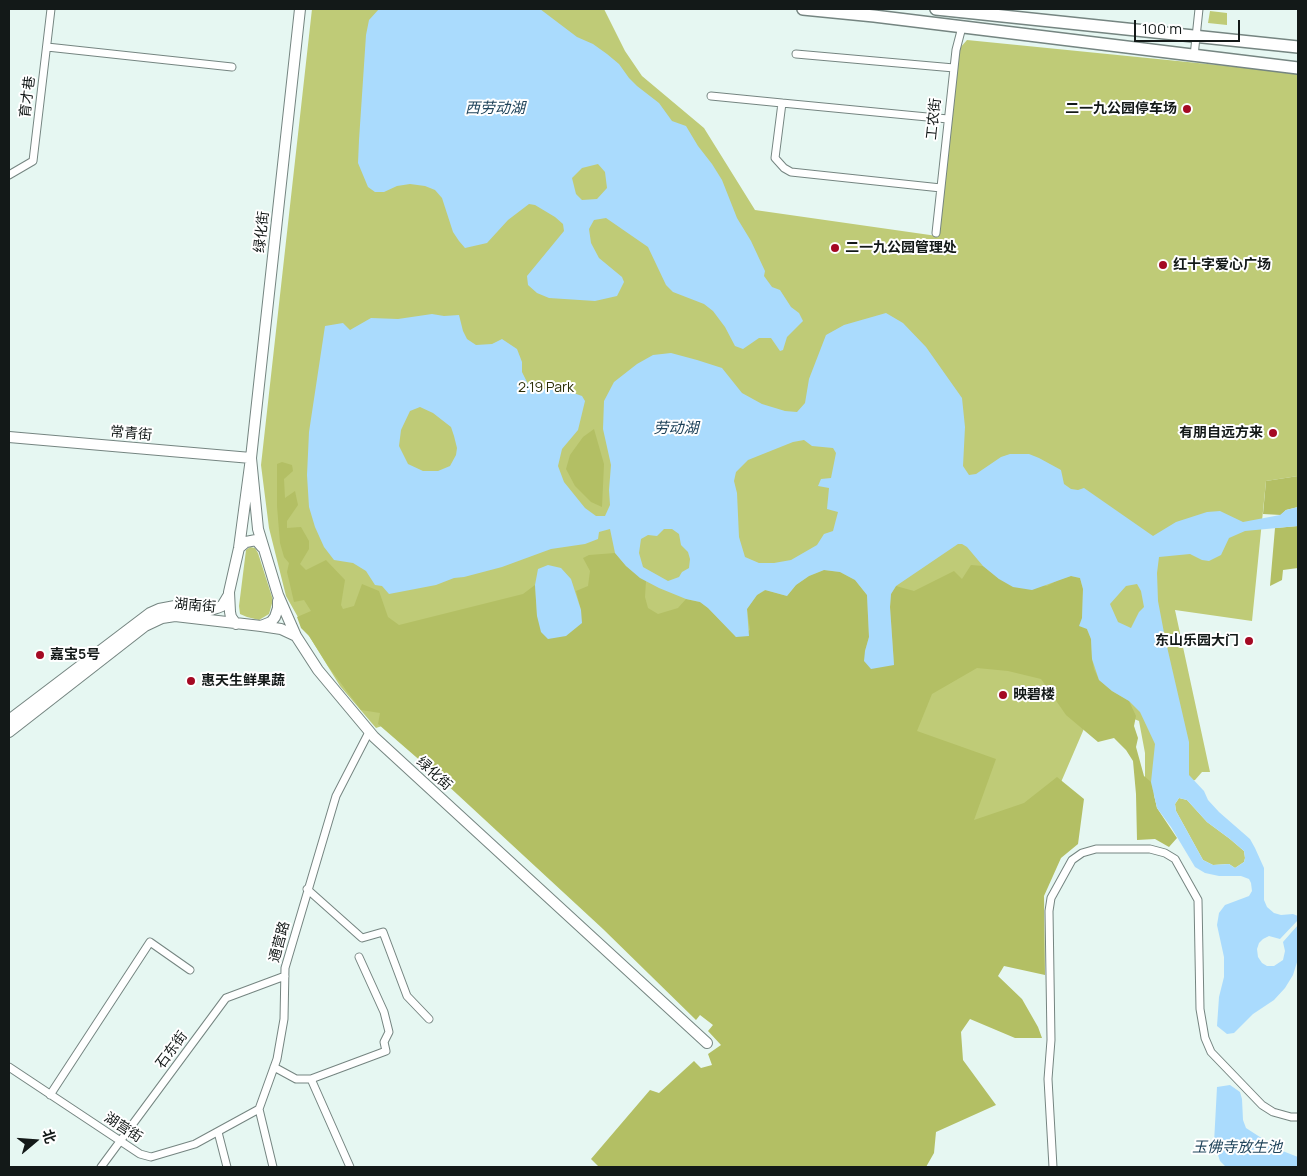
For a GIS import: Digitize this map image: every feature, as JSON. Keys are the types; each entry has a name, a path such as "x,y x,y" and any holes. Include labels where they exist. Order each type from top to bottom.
{"main road":[{"name":"绿化街","path":"236,624 231,617 229,592 239,548 251,458 300,9"},
{"path":"803,9 1298,68"},
{"path":"936,9 965,10 978,13 1298,47"},
{"name":"工农街","path":"962,27 965,10"},
{"path":"962,27 969,16 978,13"},
{"name":"常青街","path":"9,437 251,458"},
{"name":"绿化街","path":"251,458 255,512 263,547 278,595 296,636 318,670 369,732 707,1043"},
{"path":"239,548 246,542 256,540 263,547"},
{"name":"湖南街","path":"9,720 150,613 175,606 210,610 222,606 229,592"},
{"path":"261,626 271,622 276,617 278,595"},
{"name":"湖南街","path":"9,732 145,626 162,618 175,616 261,626 281,629 296,636"}],"street":[{"name":"育才巷","path":"9,175 33,161 51,9"},
{"path":"1194,56 1199,9"},
{"name":"工农街","path":"936,233 954,68 958,38 962,27"},
{"path":"47,47 232,67"},
{"path":"796,54 954,68"},
{"path":"711,96 948,119"},
{"path":"782,103 775,158 784,168 791,172 941,188"},
{"name":"通营路","path":"259,1109 278,1059 284,1019 285,968 308,889 336,796 369,732"},
{"path":"1053,1167 1048,1079 1051,1040 1049,910 1051,898 1072,860 1082,853 1096,849 1150,849 1165,853 1175,859 1198,900 1200,1009 1202,1026 1211,1052 1262,1105 1273,1112 1298,1118"},
{"path":"308,889 362,938 383,932 407,996 429,1019"},
{"path":"50,1094 150,942 190,970"},
{"path":"274,1067 296,1079 311,1079 386,1051 384,1042 389,1032 384,1012 359,957"},
{"name":"石东街","path":"101,1167 226,998 284,976"},
{"name":"湖营街","path":"9,1067 140,1154 151,1158 195,1144 259,1109"},
{"path":"311,1079 350,1167"},
{"path":"259,1109 273,1167"},
{"path":"218,1132 227,1167"}],"green space":[{"name":"2·19 Park","path":"312,9 604,9 625,51 642,76 704,128 755,210 937,236 959,49 967,40 1298,73 1298,476 1266,481 1252,621 1175,610 1210,772 1202,772 1195,780 1145,797 1145,753 1139,721 1127,716 1089,717 1034,845 577,661 376,728 340,686 286,596 269,528 261,465"},
{"path":"1210,11 1227,13 1227,25 1208,23"},
{"path":"594,429 604,464 602,507 591,502 575,486 566,469 570,455 583,437"},
{"path":"282,462 292,465 293,471 284,479 285,498 295,491 298,505 287,521 287,528 301,527 309,541 309,549 300,564 306,570 326,560 345,580 341,605 343,609 354,606 362,584 379,591 388,617 399,625 523,594 535,585 537,616 581,610 576,591 588,586 590,571 583,558 589,555 615,553 626,566 646,581 645,597 648,608 658,614 678,608 686,599 700,602 736,637 750,630 747,609 757,595 766,590 787,596 796,585 809,576 824,570 840,572 855,580 867,595 869,637 865,651 894,664 890,607 891,594 896,586 914,591 954,571 962,579 971,565 983,566 999,579 1047,586 1071,576 1080,578 1083,589 1082,618 1091,639 1094,669 1099,680 1112,691 1129,701 1136,716 1134,726 1138,738 1136,747 1144,776 1151,782 1157,808 1177,838 1169,847 1155,839 1137,840 1133,761 1126,750 1114,738 1098,742 1066,715 1041,679 1008,671 977,668 932,694 917,731 996,759 974,820 1024,803 1057,777 1084,799 1078,844 1061,858 1044,896 1045,975 1004,966 998,976 1022,999 1042,1038 1015,1038 970,1019 961,1032 963,1060 996,1105 936,1132 934,1153 926,1167 599,1167 591,1159 650,1090 659,1093 694,1061 701,1068 712,1065 708,1054 721,1045 708,1031 713,1025 700,1015 696,1020 603,929 431,770 378,724 380,713 361,710 328,666 309,636 301,628 297,617 311,611 304,600 294,602 287,572 289,563 284,557 280,543 277,506 277,464"},
{"path":"1298,476 1298,507 1286,510 1281,515 1263,514 1266,481"},
{"path":"1298,526 1298,568 1283,570 1282,580 1270,586 1275,528"},
{"path":"250,547 255,548 258,553 273,600 269,614 259,620 240,614 239,606 246,550"},
{"path":"1179,798 1187,800 1207,822 1244,851 1244,862 1235,868 1229,864 1213,865 1203,860 1176,811 1175,804"}],"water":[{"name":"西劳动湖","path":"379,9 540,9 577,37 593,44 607,54 619,64 637,86 659,103 672,121 686,126 722,180 737,218 751,241 765,271 764,276 772,287 780,290 791,307 799,313 803,321 787,337 783,350 780,351 771,338 759,338 743,349 735,346 725,327 713,311 704,304 673,292 666,285 648,247 606,218 594,220 589,229 591,243 599,258 622,277 624,282 617,296 595,301 549,298 537,293 528,285 527,276 564,231 563,224 555,217 535,205 529,204 508,220 487,243 465,248 453,232 442,198 435,190 425,186 410,184 397,186 384,192 375,192 368,187 358,163 366,35 369,20","holes":["598,164 605,172 607,188 597,199 582,200 576,194 572,178 582,168"]},
{"name":"劳动湖","path":"886,313 903,323 926,347 962,398 965,427 963,466 969,475 976,474 1001,457 1010,454 1029,454 1061,470 1064,484 1071,489 1078,490 1084,488 1153,536 1176,522 1207,512 1220,511 1243,522 1280,515 1286,510 1298,507 1298,526 1245,531 1229,538 1221,555 1209,561 1190,554 1159,557 1157,573 1158,601 1165,638 1189,742 1189,775 1204,791 1208,800 1219,812 1250,839 1264,868 1264,900 1267,907 1274,913 1298,916 1298,959 1293,975 1274,1000 1253,1014 1234,1033 1227,1034 1217,1026 1219,997 1224,977 1224,957 1217,925 1219,913 1225,905 1249,896 1252,891 1251,883 1249,879 1241,876 1219,876 1205,873 1195,867 1157,808 1151,782 1155,744 1140,712 1129,701 1112,691 1099,680 1092,659 1091,639 1087,629 1079,626 1082,618 1083,589 1080,578 1071,576 1032,590 1013,587 983,566 967,547 958,544 896,586 891,594 890,607 894,665 871,669 864,661 869,637 867,595 855,580 840,572 824,570 809,576 796,585 787,596 765,590 757,595 747,609 749,636 736,637 700,602 686,599 659,588 640,578 626,566 615,553 610,529 599,532 598,539 585,544 551,549 502,567 454,578 436,585 389,594 382,586 375,585 366,571 353,563 334,560 324,547 315,527 309,507 307,475 309,432 325,326 343,323 350,330 371,318 398,319 432,314 444,316 459,315 467,339 476,345 492,344 502,339 517,349 522,362 522,372 529,386 544,389 559,388 582,396 585,401 578,430 562,449 558,466 564,482 585,508 596,516 605,516 610,505 611,465 603,429 604,401 614,382 637,364 653,355 671,353 722,368 742,393 762,404 785,411 797,412 805,403 809,379 826,335 844,325","holes":["420,407 433,413 451,427 457,448 456,455 450,466 438,471 423,471 408,464 399,446 401,430 410,411","804,440 812,446 833,448 836,453 831,478 821,479 818,486 829,488 827,509 838,512 833,531 824,534 817,545 791,560 759,563 745,557 739,537 737,493 734,481 736,472 748,460 793,442","664,529 672,529 679,534 681,545 688,552 690,559 689,568 682,572 679,577 668,581 643,567 639,553 641,539 648,535 657,536","1137,584 1141,591 1144,607 1139,612 1131,628 1118,622 1110,604 1126,586","1179,798 1187,800 1207,822 1244,851 1244,862 1235,868 1229,864 1213,865 1203,860 1176,811 1175,804"]},
{"path":"548,565 561,568 571,579 581,610 582,623 566,636 548,639 541,632 537,616 535,585 538,569"},
{"name":"玉佛寺放生池","path":"1230,1085 1240,1092 1243,1120 1246,1128 1280,1150 1298,1157 1298,1167 1226,1167 1220,1161 1214,1143 1217,1087"}],"pier":[{"path":"1298,920 1298,925 1283,942 1285,951 1283,960 1274,966 1267,966 1262,963 1258,957 1257,949 1259,943 1269,936 1280,939"}],"place":[{"name":"二一九公园停车场","path":"1187,109"},
{"name":"二一九公园管理处","path":"835,248"},
{"name":"红十字爱心广场","path":"1163,265"},
{"name":"有朋自远方来","path":"1273,433"},
{"name":"东山乐园大门","path":"1249,641"},
{"name":"嘉宝5号","path":"40,655"},
{"name":"惠天生鲜果蔬","path":"191,681"},
{"name":"映碧楼","path":"1003,695"}]}
